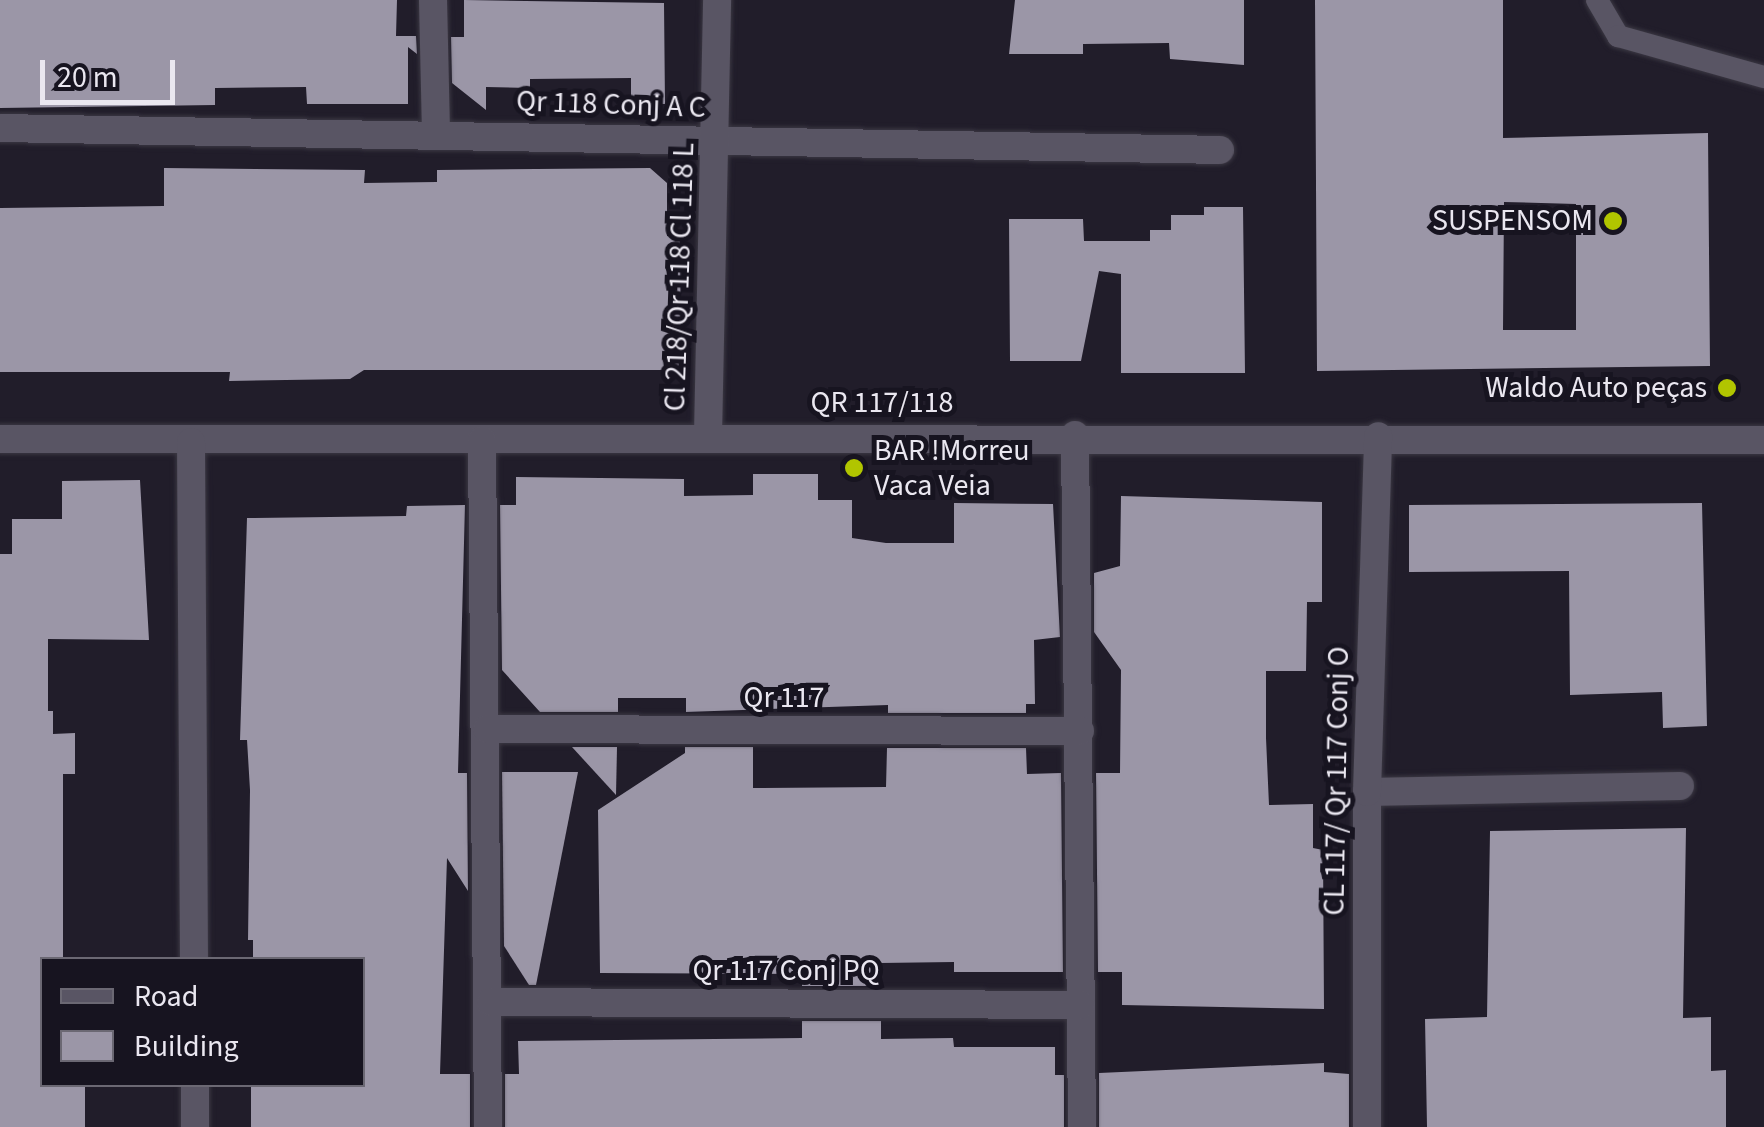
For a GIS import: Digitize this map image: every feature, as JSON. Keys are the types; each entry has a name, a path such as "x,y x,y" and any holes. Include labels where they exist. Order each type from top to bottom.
{"street":[{"path":"433,0 436,132"},
{"name":"Cl 218/Qr 118 Cl 118 L","path":"708,435 717,0"},
{"name":"Qr 118 Conj A C","path":"0,128 436,132 1220,150"},
{"name":"QR 117/118","path":"0,439 191,442 708,435 1764,440"},
{"path":"1075,436 1082,1127"},
{"name":"CL 117/ Qr 117 Conj O","path":"1367,1127 1367,792 1378,436"},
{"path":"482,440 490,1002 488,1127"},
{"path":"191,442 194,957"},
{"name":"Qr 117","path":"487,730 1080,731"},
{"path":"1367,792 1680,786"},
{"name":"Qr 117 Conj PQ","path":"490,1002 1081,1005"},
{"path":"195,1087 195,1127"}],"lane":[{"path":"1597,0 1618,36 1764,77"}],"building":[{"path":"0,0 397,0 396,36 416,36 417,54 408,47 408,104 307,104 306,87 215,88 215,105 0,108"},
{"path":"464,0 664,3 665,104 631,103 631,78 530,79 530,88 486,87 486,110 452,83 451,37 464,37"},
{"path":"1015,0 1244,0 1244,65 1170,59 1169,43 1083,44 1083,54 1009,54"},
{"path":"1315,0 1503,0 1503,138 1708,133 1710,366 1317,371","holes":["1504,202 1576,204 1576,330 1503,330"]},
{"path":"164,168 365,170 364,183 437,182 437,170 650,168 667,183 667,236 680,236 681,370 364,370 350,379 229,381 230,372 0,372 0,208 164,206"},
{"path":"1204,207 1243,207 1245,373 1121,373 1121,274 1099,271 1081,361 1010,361 1009,219 1083,219 1084,241 1150,241 1150,230 1171,230 1171,215 1204,215"},
{"path":"753,474 818,474 818,500 852,500 852,538 886,543 954,543 954,503 1053,504 1060,637 1034,640 1035,704 1026,704 1026,713 888,713 888,705 686,712 686,698 618,698 618,712 540,712 502,670 500,505 516,505 516,477 684,479 684,496 753,495"},
{"path":"140,480 149,640 48,639 48,711 53,711 53,734 75,733 75,774 63,774 63,957 40,957 40,1087 85,1087 85,1127 0,1127 0,554 12,554 12,519 62,519 62,481"},
{"path":"1121,496 1322,502 1322,602 1307,602 1306,671 1266,671 1266,738 1269,805 1313,804 1313,848 1323,850 1324,1009 1122,1005 1122,972 1098,972 1096,773 1120,773 1121,670 1094,632 1094,573 1120,566"},
{"path":"1702,503 1707,726 1663,728 1662,692 1570,695 1569,571 1409,572 1409,505"},
{"path":"465,505 458,773 467,773 468,891 447,858 440,1074 470,1074 470,1127 251,1127 251,1087 365,1087 365,957 253,957 253,940 248,940 250,790 247,740 240,740 247,518 406,516 407,506"},
{"path":"572,747 617,747 616,795"},
{"path":"685,747 753,747 753,788 886,787 887,748 1026,748 1027,774 1061,773 1063,972 954,972 954,962 880,963 880,986 802,986 802,974 600,973 598,810 685,753"},
{"path":"502,772 578,772 536,985 529,985 504,946"},
{"path":"1686,828 1683,1018 1711,1017 1711,1071 1726,1070 1726,1127 1427,1127 1425,1019 1487,1017 1490,831"},
{"path":"802,1021 881,1021 881,1039 953,1038 954,1047 1055,1047 1055,1075 1064,1075 1064,1127 505,1127 505,1074 519,1074 518,1041 802,1038"},
{"path":"1324,1063 1324,1072 1349,1074 1349,1127 1099,1127 1099,1073"}],"place":[{"name":"SUSPENSOM","path":"1613,221"},
{"name":"Waldo Auto peças","path":"1727,388"},
{"name":"BAR !Morreu Vaca Veia","path":"854,468"}]}
